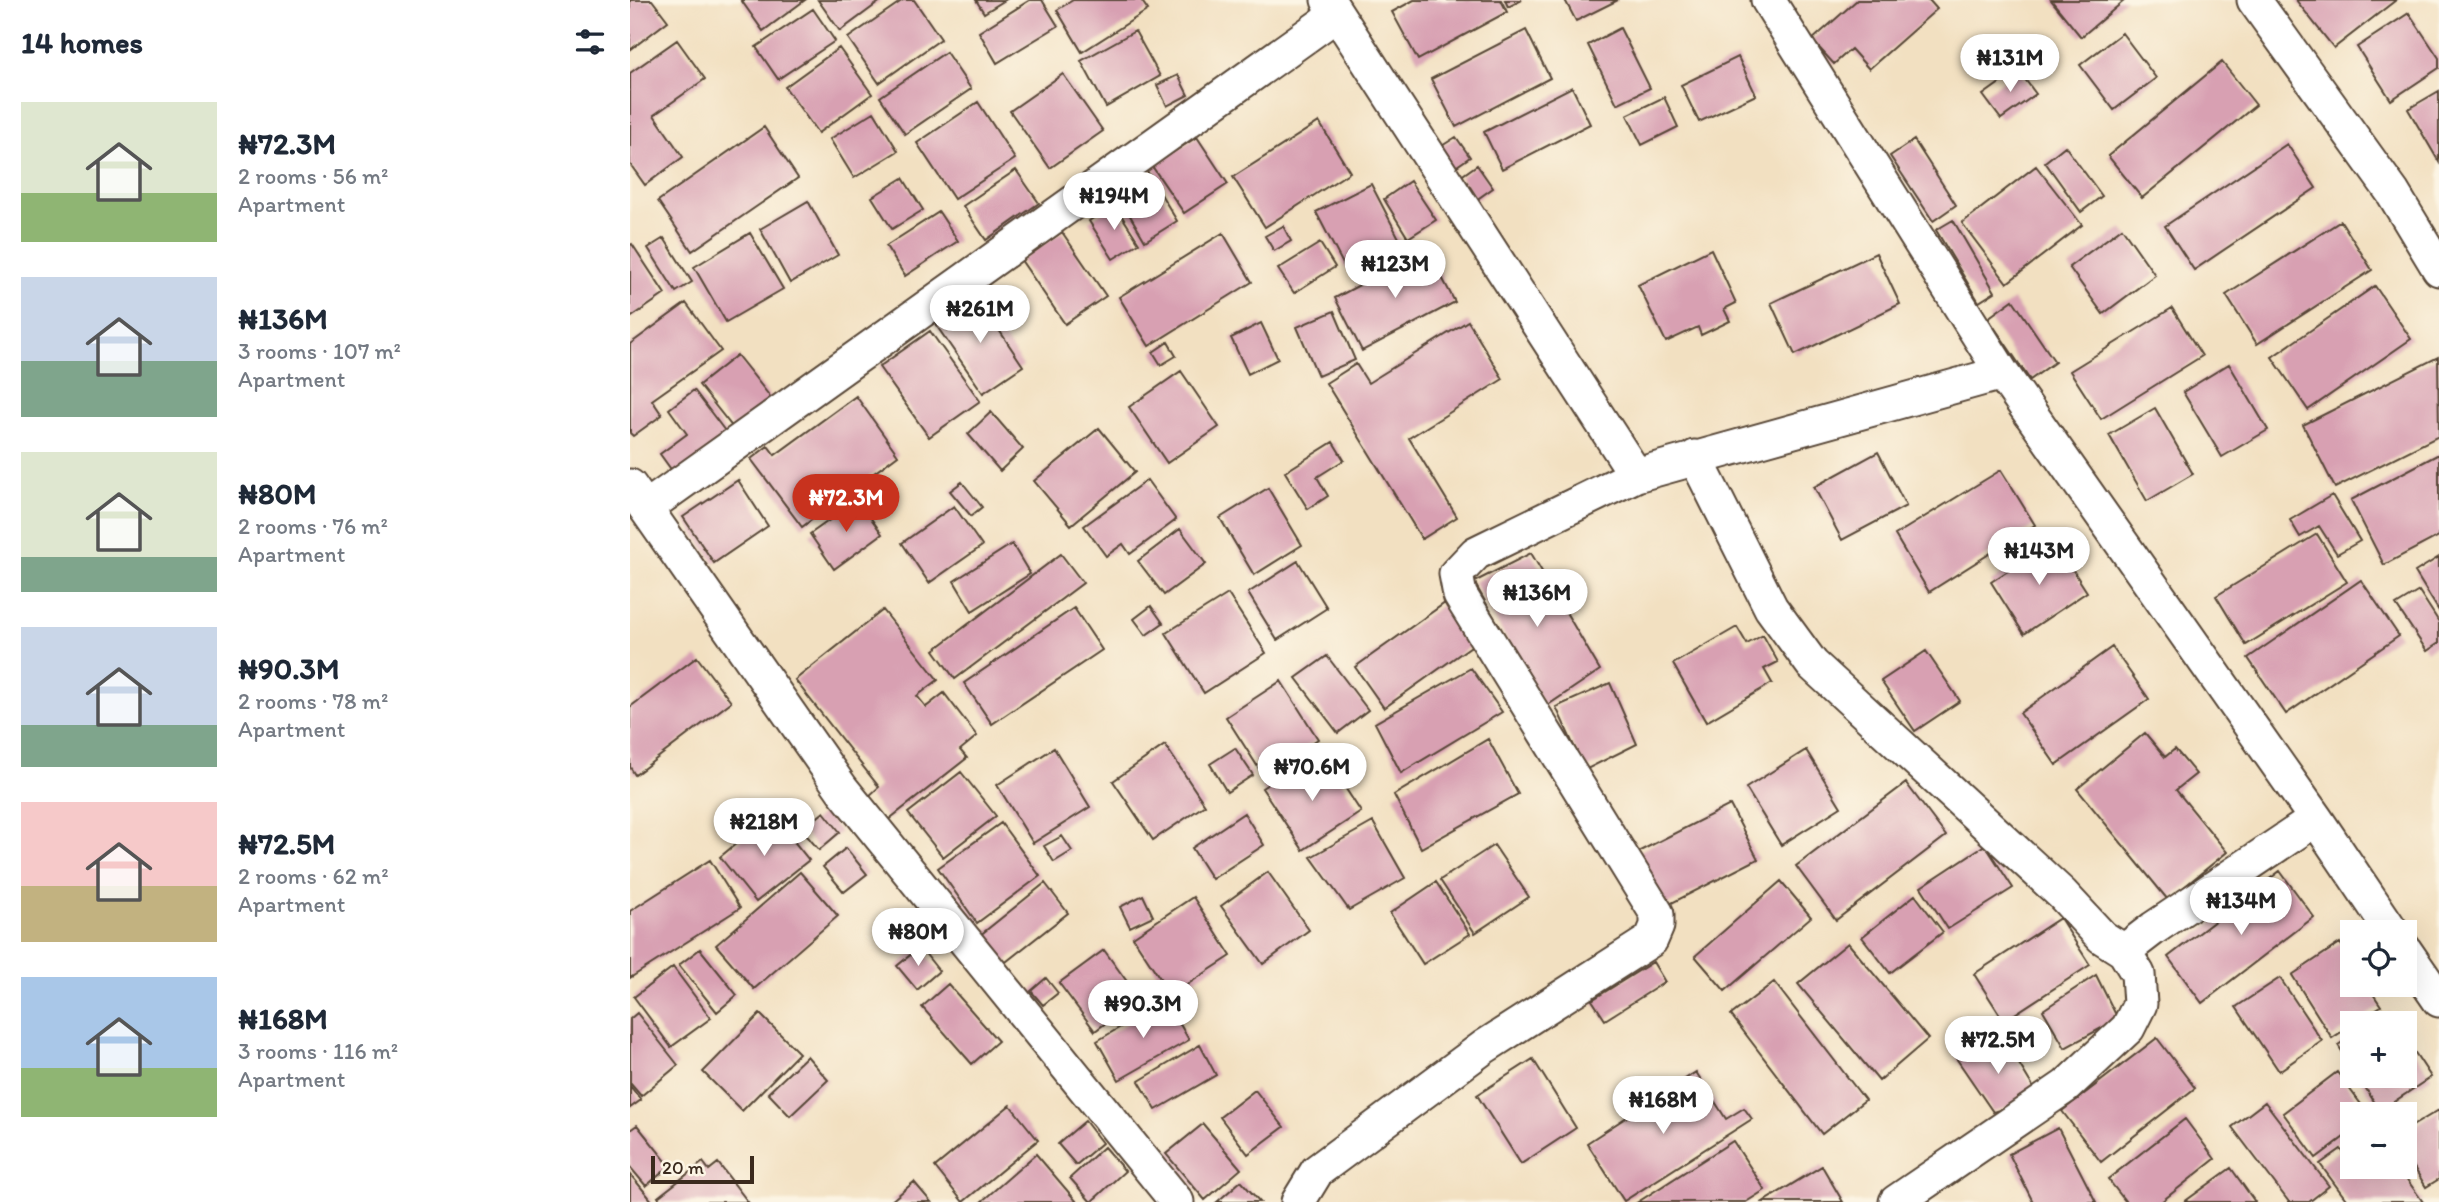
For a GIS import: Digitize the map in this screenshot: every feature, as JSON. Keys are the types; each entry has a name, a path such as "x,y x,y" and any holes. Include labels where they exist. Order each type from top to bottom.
{"street":[{"path":"1768,0 2002,373 2384,920"},
{"path":"2255,0 2393,193 2439,269"},
{"path":"1177,1202 842,789 638,497 1332,7 1636,475"},
{"path":"1298,1202 1317,1171 1484,1047 1651,940 1657,926 1657,914 1460,595 1456,573 1476,553 1636,475 2002,373"},
{"path":"1695,457 1771,608 1812,664 2062,894 2102,937 2124,951 2138,974 2140,1004 2128,1028 2066,1086 1896,1202"},
{"path":"2124,951 2316,819"},
{"path":"2417,968 2439,1000"}],"building":[{"path":"630,0 652,0 668,21 630,50"},
{"path":"741,0 805,0 763,31"},
{"path":"818,0 882,0 840,31"},
{"path":"903,0 914,0 941,39 879,83 848,38"},
{"path":"976,0 1005,0 984,13"},
{"path":"1030,0 1042,0 1058,26 997,63 979,32"},
{"path":"1073,0 1141,0 1148,10 1082,52 1057,10"},
{"path":"1414,0 1501,0 1507,12 1418,60 1392,12"},
{"path":"1505,0 1522,0 1508,7"},
{"path":"1565,0 1618,0 1576,21"},
{"path":"1857,0 1929,0 1937,9 1869,69 1851,49 1834,64 1812,40"},
{"path":"2051,0 2125,0 2081,37"},
{"path":"2296,0 2396,0 2334,48"},
{"path":"813,9 835,41 778,79 756,47"},
{"path":"2409,13 2439,58 2439,68 2391,100 2357,47"},
{"path":"1620,28 1650,88 1617,104 1588,45"},
{"path":"1526,30 1550,78 1456,127 1431,79"},
{"path":"1135,31 1160,76 1106,107 1081,61"},
{"path":"2122,33 2156,78 2114,110 2080,65"},
{"path":"677,40 705,79 654,115 683,157 645,185 630,164 630,73"},
{"path":"839,48 872,94 818,133 785,87"},
{"path":"946,52 971,89 905,134 880,97"},
{"path":"1738,57 1756,95 1699,122 1681,85"},
{"path":"2222,62 2256,105 2142,198 2108,156"},
{"path":"2018,70 2036,94 2001,119 1983,95"},
{"path":"1063,74 1103,131 1050,168 1010,111"},
{"path":"1178,75 1188,95 1167,106 1157,85"},
{"path":"1572,87 1590,124 1502,169 1484,132"},
{"path":"2439,91 2439,162 2408,109"},
{"path":"1664,97 1678,127 1642,145 1627,115"},
{"path":"978,102 1015,159 954,199 917,143"},
{"path":"874,112 898,151 854,178 830,139"},
{"path":"1319,122 1350,172 1265,227 1233,177"},
{"path":"764,127 798,178 692,251 658,201"},
{"path":"1197,137 1228,184 1184,213 1152,166"},
{"path":"1456,137 1470,157 1451,170 1437,149"},
{"path":"1914,140 1956,205 1933,221 1890,156"},
{"path":"2287,144 2316,188 2194,270 2165,226"},
{"path":"2065,146 2102,196 2081,212 2045,162"},
{"path":"1477,165 1493,188 1476,200 1460,177"},
{"path":"2036,166 2082,225 2007,283 1962,223"},
{"path":"1016,170 1039,203 986,240 963,206"},
{"path":"1147,171 1177,221 1145,241 1115,190"},
{"path":"903,178 923,210 892,229 872,197"},
{"path":"1410,181 1436,220 1408,238 1384,199"},
{"path":"1371,184 1400,240 1345,268 1316,212"},
{"path":"808,201 838,255 790,283 760,229"},
{"path":"1114,204 1139,243 1113,259 1089,221"},
{"path":"939,212 958,241 905,276 886,246"},
{"path":"1953,220 1995,292 1979,302 1936,230"},
{"path":"2341,221 2372,270 2257,344 2226,295"},
{"path":"1283,226 1291,241 1274,251 1265,236"},
{"path":"2122,228 2155,275 2103,314 2069,267"},
{"path":"1062,232 1106,296 1065,324 1021,260"},
{"path":"750,233 783,289 726,322 694,267"},
{"path":"1223,233 1252,282 1149,346 1119,297"},
{"path":"664,238 692,282 676,292 648,248"},
{"path":"1320,243 1335,267 1294,293 1278,269"},
{"path":"632,244 665,294 630,318 630,245"},
{"path":"1427,249 1455,302 1362,351 1335,298"},
{"path":"1711,249 1736,303 1724,309 1730,321 1701,335 1698,327 1666,342 1638,285"},
{"path":"1876,253 1900,304 1795,355 1771,303"},
{"path":"2375,286 2411,339 2308,410 2272,357"},
{"path":"977,297 1023,366 983,393 936,325"},
{"path":"2013,300 2055,362 2030,380 1988,318"},
{"path":"686,303 721,351 652,400 662,415 633,436 630,433 630,344"},
{"path":"2172,308 2202,356 2101,419 2070,371"},
{"path":"1334,311 1355,360 1318,376 1297,327"},
{"path":"1468,321 1503,379 1409,438 1457,517 1422,539 1326,383 1356,364 1368,383"},
{"path":"1261,323 1278,359 1248,374 1231,338"},
{"path":"930,331 980,401 929,437 879,367"},
{"path":"1168,342 1176,356 1161,365 1153,352"},
{"path":"737,355 776,404 738,434 699,385"},
{"path":"2438,357 2439,436 2335,488 2303,425"},
{"path":"2229,364 2268,430 2222,457 2183,392"},
{"path":"1181,371 1219,427 1167,463 1129,407"},
{"path":"694,390 731,439 678,479 660,454 687,434 669,409"},
{"path":"856,396 898,455 802,527 751,459 768,446 775,455"},
{"path":"2155,408 2193,474 2147,501 2109,435"},
{"path":"991,412 1023,449 1000,471 968,434"},
{"path":"1099,428 1135,472 1071,525 1034,481"},
{"path":"1333,442 1344,460 1317,477 1328,496 1308,509 1285,472"},
{"path":"1878,452 1906,506 1842,540 1814,487"},
{"path":"2439,454 2439,536 2384,565 2351,500"},
{"path":"2001,470 2035,525 1929,592 1895,535"},
{"path":"738,480 768,526 714,563 683,517"},
{"path":"1147,480 1176,520 1130,554 1123,544 1106,556 1084,526"},
{"path":"962,482 982,507 971,516 950,491"},
{"path":"1268,488 1302,545 1254,575 1220,518"},
{"path":"2332,495 2360,541 2337,554 2319,526 2300,537 2290,520"},
{"path":"858,500 882,534 834,569 810,534"},
{"path":"954,506 982,546 929,583 902,543"},
{"path":"1180,529 1206,564 1164,595 1138,561"},
{"path":"2317,534 2347,582 2246,645 2216,596"},
{"path":"2054,541 2087,592 2024,634 1991,582"},
{"path":"1012,544 1030,574 972,611 954,581"},
{"path":"1531,553 1600,670 1545,707 1474,582"},
{"path":"1061,554 1083,583 955,679 934,650"},
{"path":"2439,557 2439,611 2415,572"},
{"path":"1298,561 1327,608 1277,640 1248,593"},
{"path":"2361,580 2399,636 2286,714 2248,658"},
{"path":"2419,591 2439,622 2439,643 2427,651 2396,605"},
{"path":"1228,594 1266,653 1204,693 1166,633"},
{"path":"1445,603 1474,644 1384,708 1355,667"},
{"path":"1151,606 1163,623 1146,635 1134,619"},
{"path":"1074,608 1102,650 992,724 964,683"},
{"path":"883,610 938,680 917,696 926,707 944,693 977,736 960,750 967,758 888,820 869,796 879,787 795,680"},
{"path":"1737,627 1747,644 1763,635 1778,662 1764,669 1772,683 1706,722 1673,664"},
{"path":"2112,647 2149,699 2056,765 2020,713"},
{"path":"1926,651 1960,701 1915,731 1881,681"},
{"path":"1327,656 1368,710 1338,733 1296,678"},
{"path":"697,657 731,702 635,775 630,767 630,707"},
{"path":"1471,668 1502,712 1401,773 1375,723"},
{"path":"1281,681 1318,739 1263,775 1226,717"},
{"path":"1610,683 1637,744 1585,770 1556,707"},
{"path":"2145,733 2165,757 2175,749 2196,774 2176,790 2227,852 2168,900 2077,789"},
{"path":"1488,739 1518,794 1421,848 1394,795"},
{"path":"1165,745 1205,805 1153,840 1113,781"},
{"path":"1054,748 1090,807 1033,843 997,785"},
{"path":"1235,748 1253,775 1227,792 1210,764"},
{"path":"1806,750 1841,807 1781,845 1746,788"},
{"path":"1325,757 1361,812 1303,850 1262,788 1284,774 1289,781"},
{"path":"961,772 996,816 943,857 908,813"},
{"path":"1906,783 1946,836 1836,920 1796,866"},
{"path":"1730,805 1758,859 1660,909 1632,855"},
{"path":"824,812 840,832 819,850 802,830"},
{"path":"1244,813 1264,845 1212,879 1192,848"},
{"path":"772,814 809,860 756,902 720,857"},
{"path":"1373,822 1405,878 1349,910 1311,857"},
{"path":"1001,823 1040,876 977,923 938,868"},
{"path":"1062,836 1072,851 1054,862 1044,846"},
{"path":"1494,845 1529,897 1475,933 1440,880"},
{"path":"1985,845 2013,888 1948,929 1921,887"},
{"path":"846,848 867,874 844,892 823,867"},
{"path":"710,860 740,908 630,978 630,911"},
{"path":"2280,871 2314,917 2202,1003 2168,957"},
{"path":"800,872 838,916 754,989 716,945"},
{"path":"1268,872 1309,930 1263,964 1221,906"},
{"path":"1781,881 1811,917 1725,991 1695,956"},
{"path":"1436,882 1470,934 1423,964 1390,913"},
{"path":"1045,883 1068,913 1002,965 979,936"},
{"path":"1143,895 1153,916 1130,927 1120,907"},
{"path":"1915,895 1943,932 1890,973 1862,937"},
{"path":"1193,897 1231,956 1171,995 1133,937"},
{"path":"2060,918 2090,965 2004,1021 1974,974"},
{"path":"1848,943 1928,1039 1879,1081 1798,984"},
{"path":"2340,943 2340,997 2375,997 2381,1006 2373,1011 2340,1011 2340,1033 2332,1038 2292,975"},
{"path":"920,947 939,971 917,990 897,966"},
{"path":"700,949 737,995 717,1012 679,965"},
{"path":"1104,950 1139,998 1095,1031 1059,983"},
{"path":"1653,962 1665,982 1605,1020 1592,1000"},
{"path":"673,967 711,1018 671,1047 634,997"},
{"path":"2096,975 2118,1019 2065,1048 2043,1010"},
{"path":"1046,978 1058,993 1043,1005 1031,991"},
{"path":"2280,978 2322,1041 2279,1071 2236,1007"},
{"path":"1774,982 1865,1100 1822,1134 1731,1015"},
{"path":"948,984 998,1041 972,1064 922,1007"},
{"path":"1166,1000 1189,1040 1119,1080 1097,1041"},
{"path":"637,1013 678,1065 641,1096 630,1083 630,1019"},
{"path":"760,1014 799,1053 742,1111 703,1072"},
{"path":"2157,1038 2195,1088 2101,1162 2062,1111"},
{"path":"2004,1039 2039,1097 1993,1112 1956,1058"},
{"path":"1200,1045 1216,1075 1156,1110 1139,1081"},
{"path":"807,1056 828,1080 790,1116 768,1093"},
{"path":"2417,1056 2431,1077 2417,1086"},
{"path":"1533,1059 1576,1128 1521,1164 1477,1095"},
{"path":"1696,1072 1726,1119 1744,1108 1752,1119 1624,1201 1587,1143"},
{"path":"2337,1072 2340,1076 2340,1088 2349,1088 2359,1102 2340,1102 2340,1140 2316,1158 2283,1113"},
{"path":"630,1086 641,1100 630,1108"},
{"path":"2366,1088 2414,1088 2394,1102 2374,1102"},
{"path":"1255,1090 1284,1127 1248,1154 1220,1117"},
{"path":"2265,1102 2329,1186 2309,1202 2289,1202 2232,1127"},
{"path":"1010,1105 1038,1140 963,1202 935,1167"},
{"path":"2439,1110 2439,1179 2426,1187 2417,1172 2417,1123"},
{"path":"2185,1119 2215,1159 2161,1202 2126,1202 2108,1179"},
{"path":"1085,1121 1102,1143 1076,1165 1058,1144"},
{"path":"1203,1124 1241,1169 1205,1200 1166,1154"},
{"path":"637,1125 670,1166 646,1186 630,1167 630,1130"},
{"path":"2058,1128 2096,1202 2033,1202 2009,1154"},
{"path":"1733,1141 1765,1190 1746,1202 1638,1202"},
{"path":"1104,1147 1125,1171 1091,1202 1070,1178"},
{"path":"2340,1150 2340,1179 2407,1179 2423,1202 2348,1202 2320,1164"},
{"path":"1036,1154 1077,1202 981,1202"},
{"path":"703,1162 709,1170 718,1163 748,1202 662,1202 658,1197"},
{"path":"1822,1166 1843,1202 1763,1202"},
{"path":"2231,1168 2255,1202 2184,1202"},
{"path":"630,1174 653,1202 630,1202"},
{"path":"1241,1181 1260,1202 1217,1202"},
{"path":"914,1182 931,1202 890,1202"}]}
